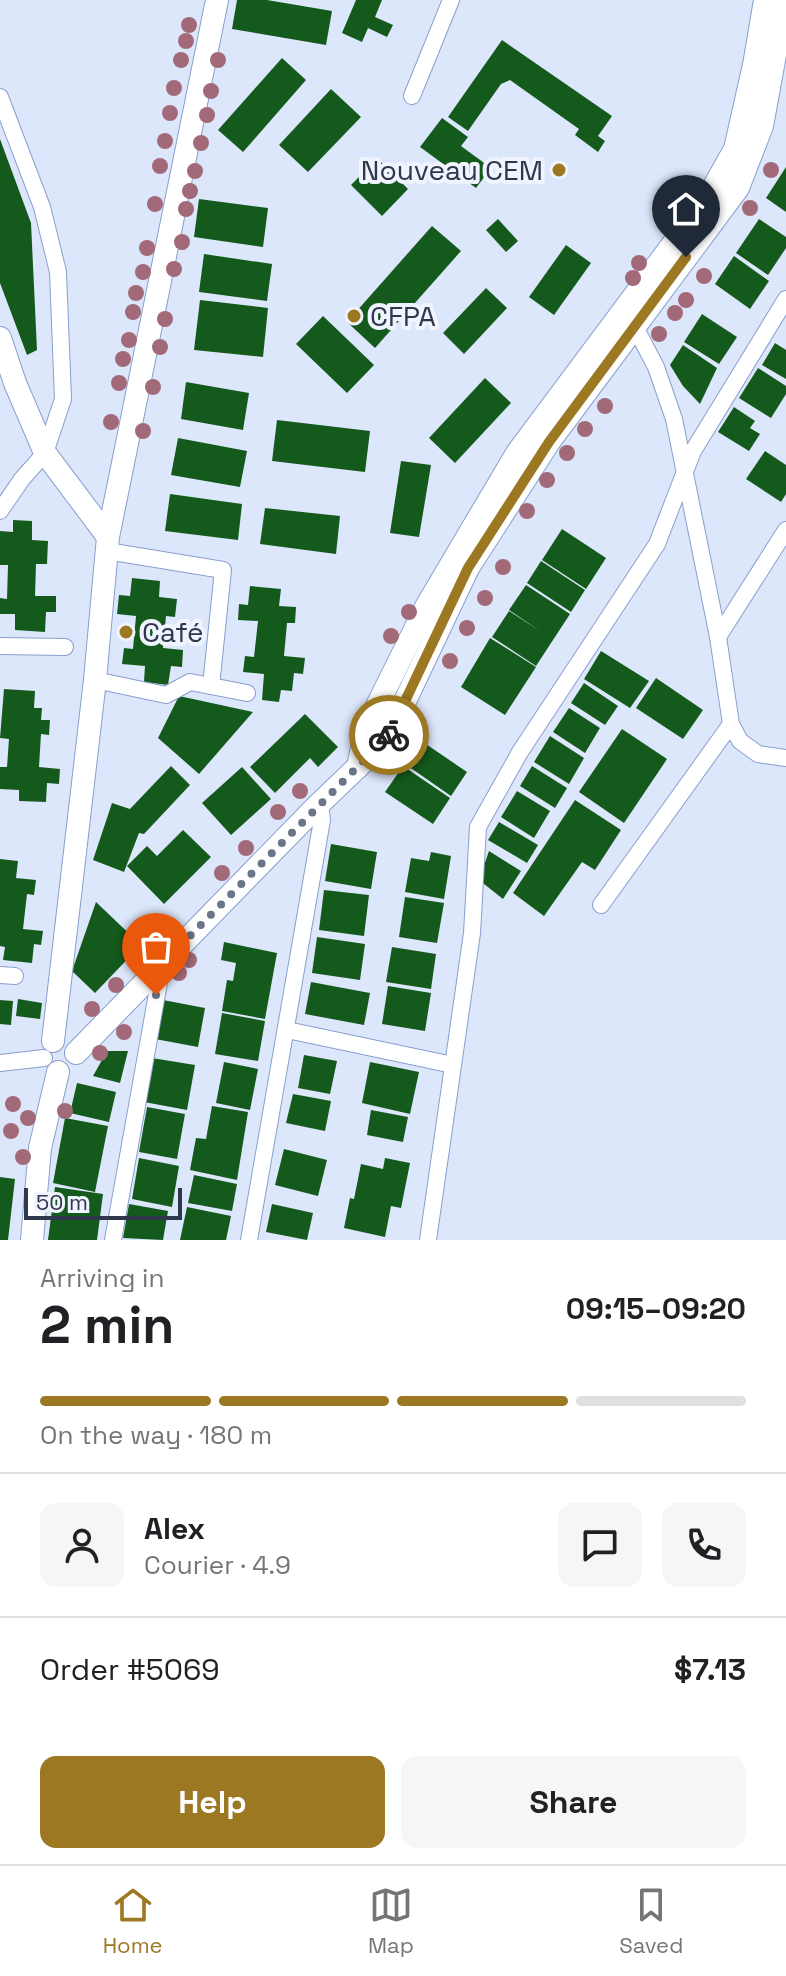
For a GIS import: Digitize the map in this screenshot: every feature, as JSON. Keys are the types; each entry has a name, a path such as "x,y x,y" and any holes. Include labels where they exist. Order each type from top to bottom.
{"main road":[{"path":"32,1240 95,680 107,544 217,0"},
{"path":"52,1057 72,1067 76,1053 317,806 387,739 468,568 708,197 735,149 765,0"},
{"path":"628,321 738,188 762,126 785,0"},
{"path":"0,338 15,383 45,453 107,544"}],"street":[{"path":"412,96 451,0"},
{"path":"0,97 42,207 58,272 63,399 45,453 0,511"},
{"path":"428,1240 472,933 478,827 520,752 657,544 693,451 786,299"},
{"path":"628,321 656,367 674,419 718,637 731,724 740,741 758,754 786,758"},
{"path":"0,497 45,453"},
{"path":"718,637 786,530"},
{"path":"107,544 223,570 211,686"},
{"path":"0,646 65,647"},
{"path":"95,680 166,695 190,682 247,693"},
{"path":"601,905 731,724"},
{"path":"249,1240 322,820 317,806"},
{"path":"113,1240 162,965"},
{"path":"287,1030 453,1065"},
{"path":"0,1063 52,1057"}],"building":[{"path":"237,0 267,0 332,11 326,45 232,29"},
{"path":"356,0 382,0 375,17 393,25 387,37 368,28 362,42 342,33"},
{"path":"502,40 612,116 598,136 605,141 598,152 575,135 579,129 510,80 501,84 468,131 448,117"},
{"path":"282,58 306,80 243,152 218,130"},
{"path":"331,89 361,117 308,172 279,145"},
{"path":"442,118 468,137 461,146 491,168 476,188 420,147"},
{"path":"0,139 31,223 37,350 27,355 0,283"},
{"path":"381,162 408,189 382,216 351,185 367,169"},
{"path":"786,167 786,212 766,198"},
{"path":"199,199 268,208 263,247 194,237"},
{"path":"498,219 518,241 506,252 486,230"},
{"path":"759,219 786,237 786,248 768,275 736,253"},
{"path":"432,226 461,251 375,348 347,322"},
{"path":"566,245 591,263 554,315 529,297"},
{"path":"204,254 272,264 267,301 199,292"},
{"path":"734,256 769,281 750,309 715,284"},
{"path":"486,288 507,308 464,354 443,333"},
{"path":"200,300 268,308 263,357 194,350"},
{"path":"702,314 737,337 719,364 684,342"},
{"path":"323,316 374,365 347,393 296,344"},
{"path":"775,343 786,350 786,379 762,365"},
{"path":"683,345 717,368 700,404 683,386 670,365"},
{"path":"758,368 786,386 786,394 771,418 739,398"},
{"path":"485,378 511,403 455,463 429,438"},
{"path":"186,382 249,393 243,430 181,419"},
{"path":"734,407 755,421 750,428 760,434 749,451 718,432"},
{"path":"277,420 370,431 365,472 272,461"},
{"path":"178,438 247,451 240,487 171,475"},
{"path":"765,451 786,465 786,494 781,502 746,479"},
{"path":"401,461 431,465 419,537 390,533"},
{"path":"170,494 242,504 238,540 165,531"},
{"path":"265,508 340,516 336,554 260,544"},
{"path":"13,520 32,521 32,540 48,541 47,564 36,564 35,596 56,596 56,612 46,612 45,632 15,630 15,614 0,614 0,598 7,599 8,565 0,565 0,531 13,532"},
{"path":"562,529 606,558 586,589 542,560"},
{"path":"541,561 585,590 571,612 527,583"},
{"path":"132,578 160,581 159,597 177,599 175,617 166,616 163,648 183,650 182,667 171,666 168,685 144,682 145,666 122,664 124,648 133,649 136,616 117,614 119,595 130,596"},
{"path":"526,585 570,614 536,666 492,637 509,611 540,631 509,610"},
{"path":"250,586 281,589 279,606 296,607 295,623 287,623 284,656 305,658 303,674 294,673 292,691 281,690 279,702 262,700 264,674 243,672 245,656 254,657 258,621 238,620 239,604 248,605"},
{"path":"490,638 536,667 505,715 461,687"},
{"path":"601,651 649,681 630,708 584,679"},
{"path":"656,678 703,710 683,739 636,708"},
{"path":"584,683 618,706 605,725 571,703"},
{"path":"4,689 35,691 34,708 42,708 41,720 50,720 49,735 41,734 39,767 60,769 59,784 47,783 46,802 19,801 19,790 0,789 0,767 7,767 9,739 0,738"},
{"path":"179,696 253,712 199,774 158,738"},
{"path":"569,708 600,728 585,753 553,732"},
{"path":"305,714 338,747 318,767 310,758 275,793 250,767"},
{"path":"622,729 667,759 624,823 579,792"},
{"path":"550,736 584,758 569,784 534,762"},
{"path":"420,740 467,772 451,796 405,764"},
{"path":"171,766 190,785 144,834 139,833 124,872 93,860 112,803 130,809"},
{"path":"403,766 450,798 433,824 385,792"},
{"path":"532,766 567,788 555,808 520,786"},
{"path":"242,767 271,799 231,835 202,803"},
{"path":"517,791 550,811 534,838 501,817"},
{"path":"575,800 621,830 595,870 582,862 544,916 513,893"},
{"path":"499,822 538,845 527,863 488,840"},
{"path":"183,830 211,857 164,904 127,866 147,846 157,856"},
{"path":"331,844 377,852 371,889 325,881"},
{"path":"489,851 521,871 503,899 479,880"},
{"path":"431,852 451,856 444,899 405,892 411,858 429,861"},
{"path":"0,859 18,861 16,878 36,880 34,895 27,894 23,929 43,931 41,945 34,944 32,963 3,960 5,947 0,946"},
{"path":"324,890 369,895 364,936 319,930"},
{"path":"405,897 444,903 437,943 399,937"},
{"path":"96,902 141,945 95,993 72,971"},
{"path":"317,937 365,944 360,980 312,973"},
{"path":"224,942 277,953 265,1019 222,1011 227,980 233,981 236,963 221,960"},
{"path":"392,947 436,954 431,989 386,982"},
{"path":"311,982 370,993 364,1025 305,1014"},
{"path":"388,986 431,993 425,1031 382,1024"},
{"path":"18,999 42,1003 40,1019 16,1016"},
{"path":"0,1000 13,1001 11,1025 0,1024"},
{"path":"163,1000 205,1008 198,1047 155,1039"},
{"path":"222,1013 265,1021 258,1061 215,1054"},
{"path":"107,1051 128,1051 120,1083 93,1076"},
{"path":"304,1055 337,1061 330,1094 298,1088"},
{"path":"152,1058 195,1065 187,1110 144,1102"},
{"path":"224,1062 258,1069 250,1110 216,1103"},
{"path":"370,1062 419,1072 410,1114 362,1103"},
{"path":"77,1083 116,1092 109,1122 70,1113"},
{"path":"293,1094 331,1101 325,1131 286,1123"},
{"path":"212,1106 248,1112 237,1180 190,1170 196,1138 206,1139"},
{"path":"147,1107 185,1114 177,1159 139,1152"},
{"path":"371,1110 408,1117 403,1142 367,1135"},
{"path":"65,1118 108,1126 95,1192 53,1183"},
{"path":"284,1149 327,1160 318,1196 275,1185"},
{"path":"139,1158 179,1166 172,1207 132,1199"},
{"path":"385,1158 410,1163 401,1208 391,1206 385,1237 344,1228 361,1164 383,1169"},
{"path":"194,1175 237,1184 232,1211 188,1203"},
{"path":"0,1177 15,1179 8,1240 0,1240"},
{"path":"55,1187 103,1194 97,1240 48,1240"},
{"path":"129,1204 168,1211 163,1240 123,1238"},
{"path":"272,1204 313,1213 307,1240 266,1232"},
{"path":"187,1207 231,1216 226,1240 180,1240"}],"way so far":[{"path":"156,995 162,965 168,958 389,735"}],"place":[{"name":"Nouveau CEM","path":"559,170"},
{"name":"CFPA","path":"354,316"},
{"name":"Café","path":"126,632"}],"route":[{"path":"389,735 468,568 549,442 686,257"}]}
